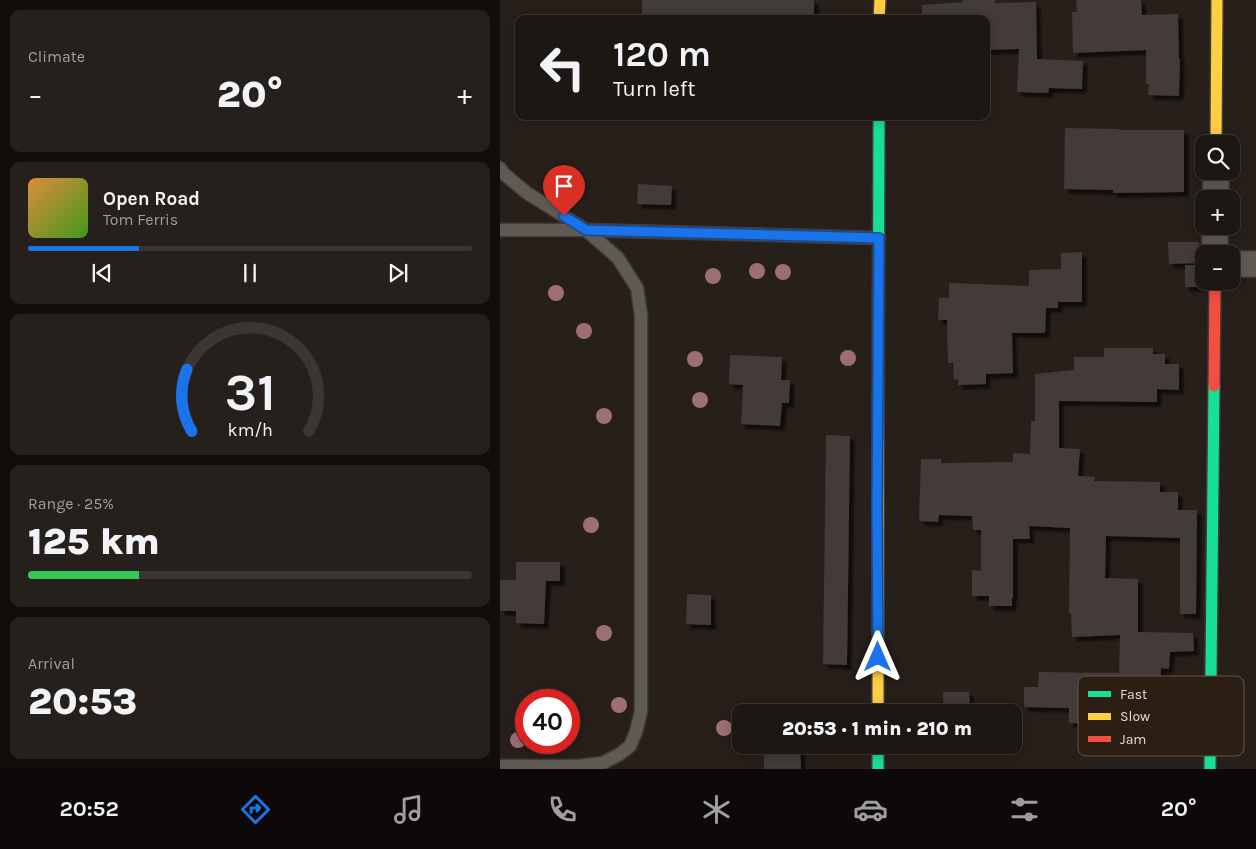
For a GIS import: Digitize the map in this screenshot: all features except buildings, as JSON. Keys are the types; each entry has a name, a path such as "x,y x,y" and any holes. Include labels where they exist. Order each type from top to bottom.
{"street":[{"path":"879,15 880,0"},
{"path":"1216,135 1217,0"},
{"path":"878,704 879,120"},
{"path":"1240,264 1256,264"},
{"path":"1211,676 1215,290"},
{"path":"878,754 878,769"},
{"path":"1210,756 1210,769"}],"lane":[{"path":"500,168 503,173 527,193 586,230 618,258 636,288 641,315 641,711 636,732 630,746 603,763 580,766 500,766"},
{"path":"500,230 586,230 879,238"}],"traffic: fast":[{"path":"878,440 879,120"},
{"path":"1211,676 1214,386"},
{"path":"878,754 878,769"},
{"path":"1210,756 1210,769"}],"traffic: slow":[{"path":"879,15 880,0"},
{"path":"1216,135 1217,0"},
{"path":"878,440 878,704"}],"traffic: jam":[{"path":"1214,386 1215,290"}],"route":[{"path":"564,216 586,230 879,238 878,657"}]}
